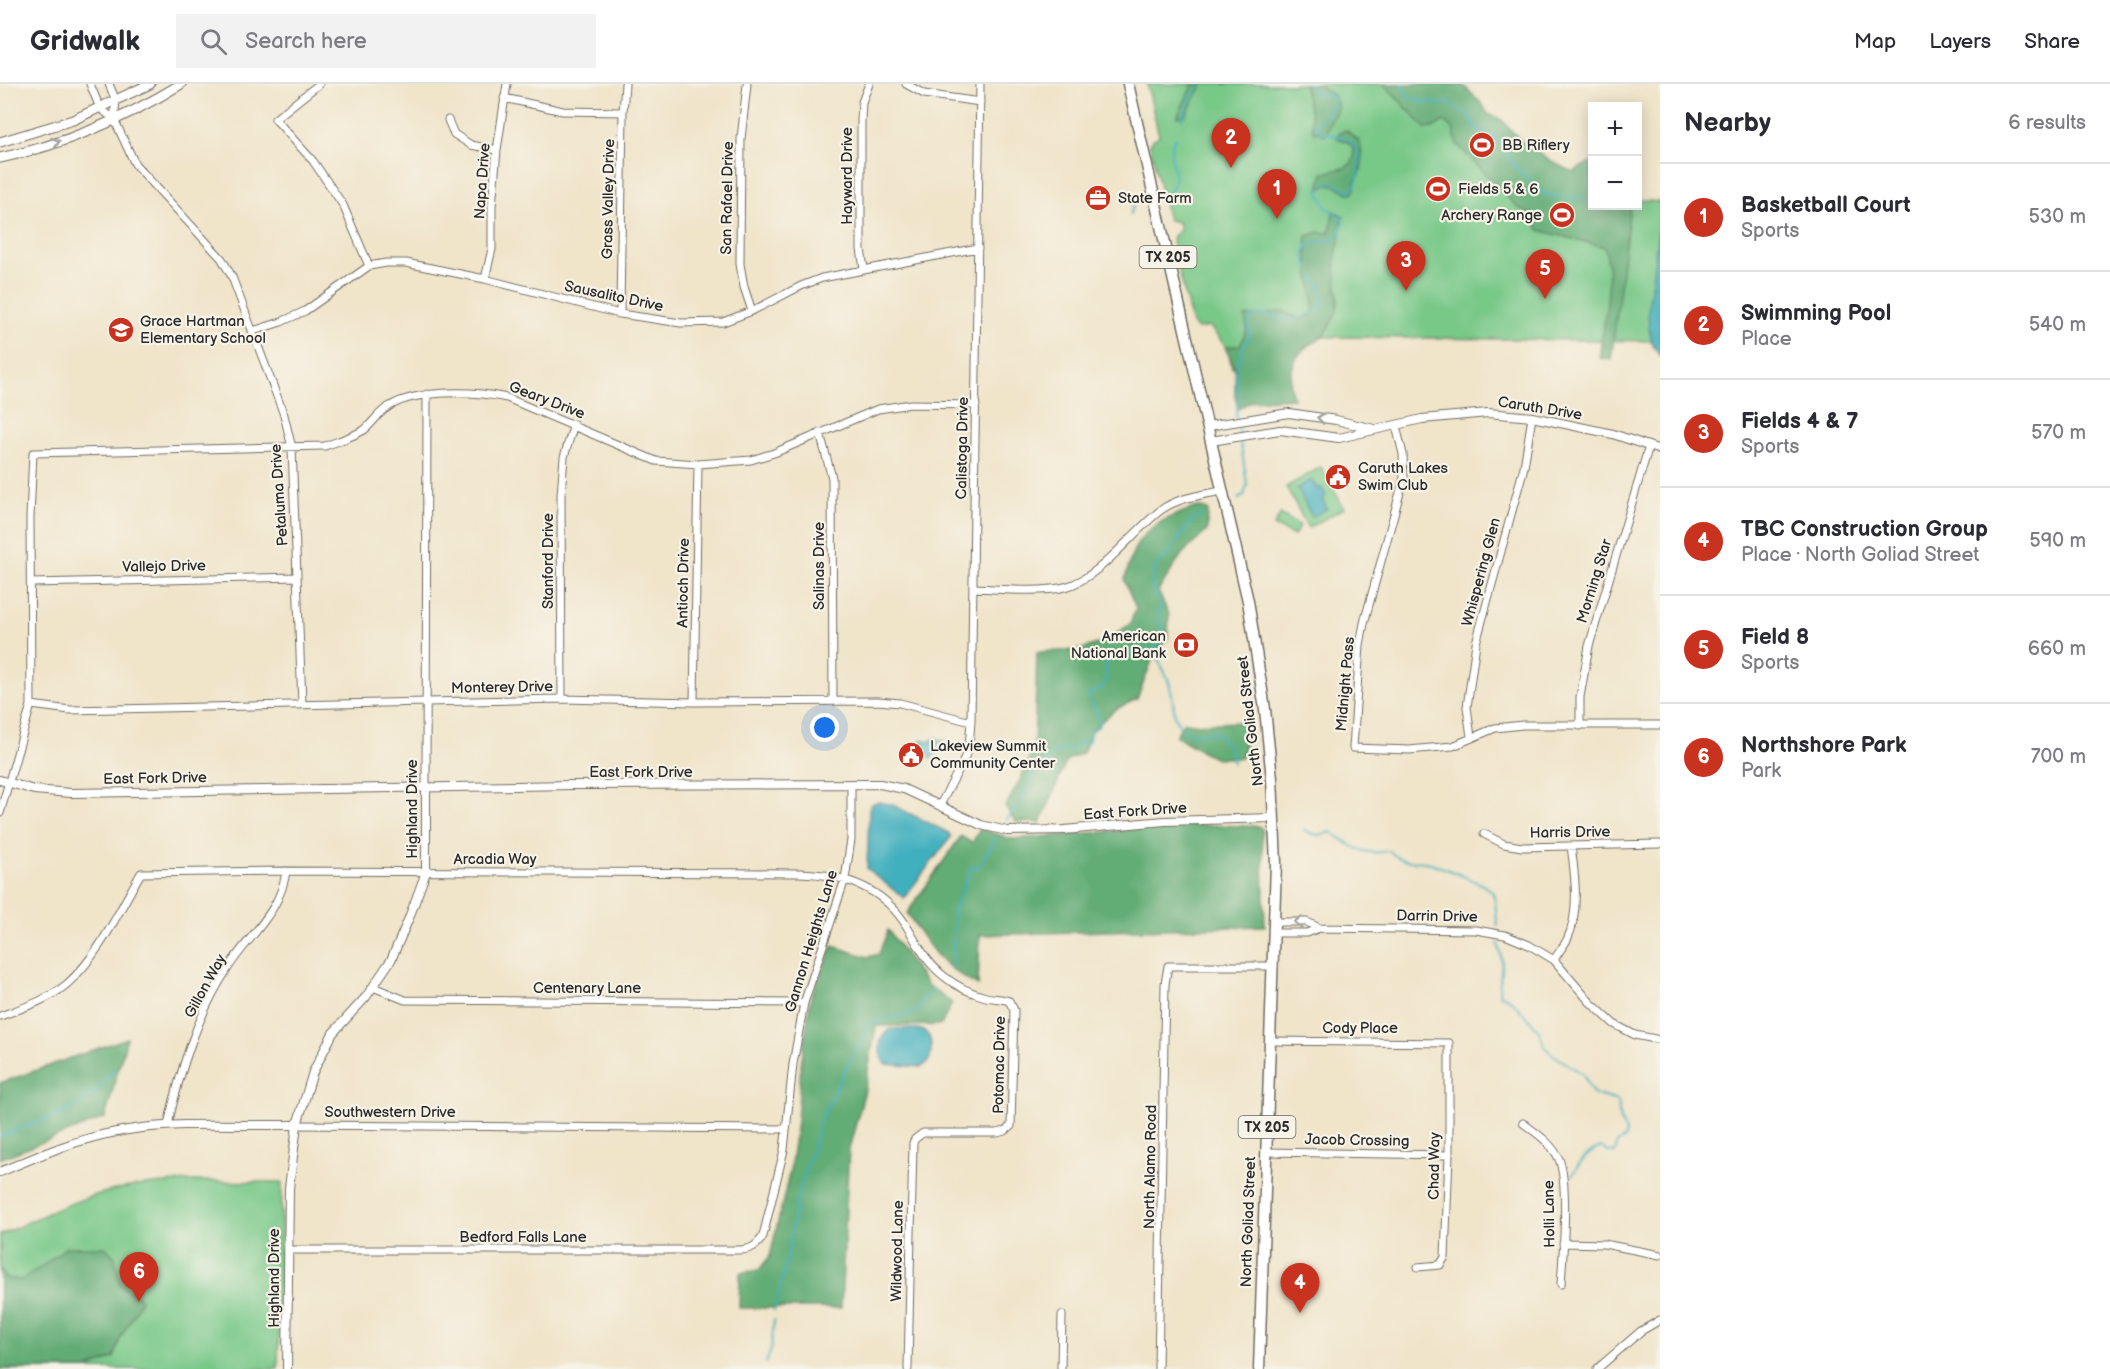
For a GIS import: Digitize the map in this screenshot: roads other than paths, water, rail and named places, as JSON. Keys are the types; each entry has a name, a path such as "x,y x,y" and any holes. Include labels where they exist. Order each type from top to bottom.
{"main road":[{"path":"0,142 45,130 116,101 150,84"},
{"path":"0,158 48,145 114,119 180,84"},
{"name":"North Goliad Street","path":"1128,84 1248,601 1265,709 1274,818 1275,928 1259,1369"}],"street":[{"name":"Petaluma Drive","path":"90,84 100,108 114,119 137,166 222,259 232,277 284,415 292,448 302,704"},
{"path":"109,84 116,101 114,119"},
{"path":"319,84 276,119 313,161 343,204 369,266"},
{"name":"Napa Drive","path":"485,279 492,249 492,206 497,150 507,84"},
{"name":"Grass Valley Drive","path":"620,314 625,84"},
{"name":"San Rafael Drive","path":"747,84 741,139 740,264 744,287 752,311"},
{"name":"Hayward Drive","path":"864,269 861,249 861,120 862,102 869,84"},
{"path":"906,84 924,94 980,102"},
{"name":"Calistoga Drive","path":"940,805 969,746 971,722 980,84"},
{"path":"504,98 563,111 623,112"},
{"path":"448,120 454,134 471,145 497,150"},
{"name":"Sausalito Drive","path":"253,331 305,311 369,266 406,262 485,279 620,314 681,323 723,322 752,311 813,281 978,248"},
{"name":"Geary Drive","path":"31,583 30,517 33,453 325,446 365,429 384,410 404,400 427,394 488,394 507,398 574,424 656,461 698,465 751,460 774,453 890,406 976,405"},
{"name":"Highland Drive","path":"287,1369 289,1188 297,1125 313,1072 333,1034 373,987 390,960 426,872 427,394"},
{"name":"Caruth Drive","path":"1208,426 1289,413 1336,420 1378,430"},
{"name":"Caruth Drive","path":"1211,441 1280,430 1339,438 1422,419 1478,413 1532,417 1613,434 1660,450"},
{"name":"Whispering Glen","path":"1472,736 1467,707 1476,643 1524,467 1532,417"},
{"name":"Stanford Drive","path":"562,699 561,495 564,457 574,424"},
{"name":"Midnight Pass","path":"1396,426 1403,454 1404,478 1364,623 1360,645 1353,748 1409,750 1453,746 1495,728 1524,725 1660,725"},
{"name":"Salinas Drive","path":"820,433 832,478 833,700"},
{"name":"Morning Star","path":"1580,726 1580,697 1588,646 1649,446"},
{"name":"Antioch Drive","path":"694,702 698,465"},
{"path":"974,588 1066,587 1086,578 1162,510 1183,500 1222,491"},
{"name":"Vallejo Drive","path":"31,583 297,577"},
{"path":"0,813 4,782 31,705 31,583"},
{"name":"Monterey Drive","path":"31,705 70,710 562,699 694,702 878,700 900,703 971,722"},
{"name":"East Fork Drive","path":"4,782 34,790 71,793 880,784 904,789 981,825 1006,831 1064,830 1165,821 1274,818"},
{"name":"Gannon Heights Lane","path":"757,1245 764,1236 782,1160 793,1064 804,1003 845,879 851,840 851,784"},
{"name":"Harris Drive","path":"1484,834 1504,844 1522,847 1660,844"},
{"path":"1554,960 1567,939 1574,911 1571,846"},
{"name":"Arcadia Way","path":"0,1016 37,1003 65,986 89,961 141,873 286,871 818,874 845,879 868,889 892,908 903,921 920,950 943,976 957,986 1009,1001"},
{"name":"Gillon Way","path":"168,1125 177,1082 197,1027 228,968 274,907 284,888 286,871"},
{"name":"Darrin Drive","path":"1275,928 1307,922 1319,928"},
{"name":"Darrin Drive","path":"1275,928 1307,933 1319,928 1485,931 1521,941 1554,960 1590,1002 1614,1024 1635,1035 1660,1040"},
{"name":"North Alamo Road","path":"1158,1369 1165,984 1168,966 1274,966"},
{"name":"Centenary Lane","path":"373,987 405,1000 804,1003"},
{"name":"Potomac Drive","path":"918,1135 928,1132 997,1133 1011,1126 1015,1015 1009,1001"},
{"name":"Cody Place","path":"1271,1041 1449,1043"},
{"name":"Chad Way","path":"1418,1267 1440,1265 1445,1257 1449,1155 1449,1043"},
{"name":"Holli Lane","path":"1523,1123 1551,1147 1559,1159 1562,1176 1561,1284"},
{"name":"Southwestern Drive","path":"0,1172 49,1151 85,1139 132,1129 168,1125 786,1129"},
{"name":"Wildwood Lane","path":"908,1369 913,1143 918,1135"},
{"name":"Jacob Crossing","path":"1266,1152 1449,1155"},
{"path":"1563,1243 1604,1244 1660,1255"},
{"name":"Bedford Falls Lane","path":"288,1250 741,1250 757,1245"},
{"path":"1061,1369 1062,1315"},
{"path":"1597,1369 1641,1331 1660,1320"}],"water":[{"path":"1660,219 1660,356 1653,346 1648,311"},
{"path":"1312,480 1317,489 1321,487 1326,496 1322,499 1327,509 1312,517 1297,488"},
{"path":"936,738 945,741 945,746 931,759 928,752 922,750 919,742 922,739 929,741"},
{"path":"878,802 891,804 949,833 951,837 904,898 867,869 869,809 871,804"},
{"path":"913,1028 925,1032 931,1042 931,1055 927,1063 921,1067 885,1064 882,1060 880,1045 883,1036 890,1029"}],"waterway":[{"path":"1182,119 1191,97 1201,84"},
{"path":"1309,84 1316,93 1335,99 1328,113 1315,125 1319,131 1344,137 1353,144 1360,164 1351,192 1331,183 1318,189 1326,207 1343,219 1342,228 1332,240 1308,245 1304,254 1309,270"},
{"path":"1403,84 1407,96 1424,103 1430,101 1436,104 1449,103 1468,115 1477,129 1496,138 1513,164 1544,194 1588,198"},
{"path":"1167,194 1173,188 1175,181 1171,153 1176,137"},
{"path":"1130,214 1136,201"},
{"path":"1238,499 1244,496 1247,484 1236,414 1238,403 1236,372 1242,349 1249,338 1251,317 1266,314 1293,319 1321,308 1324,306 1322,289 1313,277"},
{"path":"1006,820 1016,809 1029,787 1030,778 1048,759 1058,751 1069,750 1081,743 1089,742 1090,732 1099,726 1099,719 1088,695 1100,690 1107,679 1105,670 1107,663 1121,655 1156,649 1163,632 1158,613 1160,603 1153,589 1152,575 1160,559 1167,557 1189,524 1202,514"},
{"path":"1156,649 1157,657 1168,679 1175,717 1180,727 1191,734 1214,732 1227,745 1233,763"},
{"path":"1304,830 1317,835 1331,832 1359,849 1373,852 1390,851 1400,859 1428,862 1475,881 1493,893 1498,926"},
{"path":"951,968 954,909 972,867 979,867 996,838"},
{"path":"1498,943 1502,961 1499,994 1510,999 1539,1030 1545,1047 1552,1054 1583,1074 1593,1094 1618,1101 1620,1120 1626,1132 1625,1138 1617,1143 1615,1153 1608,1152 1601,1147 1592,1152 1572,1175"},
{"path":"774,1311 787,1260 797,1200 821,1119 846,1068 866,1036 866,1027 884,1019 917,1011 923,999 934,989"},
{"path":"0,1136 68,1111 95,1093 114,1070"},
{"path":"766,1363 771,1350 774,1320"}],"place":[{"name":"BB Riflery","path":"1482,145"},
{"name":"Swimming Pool","path":"1231,168"},
{"name":"Fields 5 & 6","path":"1438,189"},
{"name":"State Farm","path":"1098,198"},
{"name":"Archery Range","path":"1562,215"},
{"name":"Basketball Court","path":"1277,219"},
{"name":"Fields 4 & 7","path":"1406,291"},
{"name":"Field 8","path":"1545,299"},
{"name":"Grace Hartman Elementary School","path":"121,330"},
{"name":"Caruth Lakes Swim Club","path":"1338,477"},
{"name":"American National Bank","path":"1186,645"},
{"name":"Lakeview Summit Community Center","path":"911,755"},
{"name":"Northshore Park","path":"139,1302"},
{"name":"TBC Construction Group","path":"1300,1313"}]}
